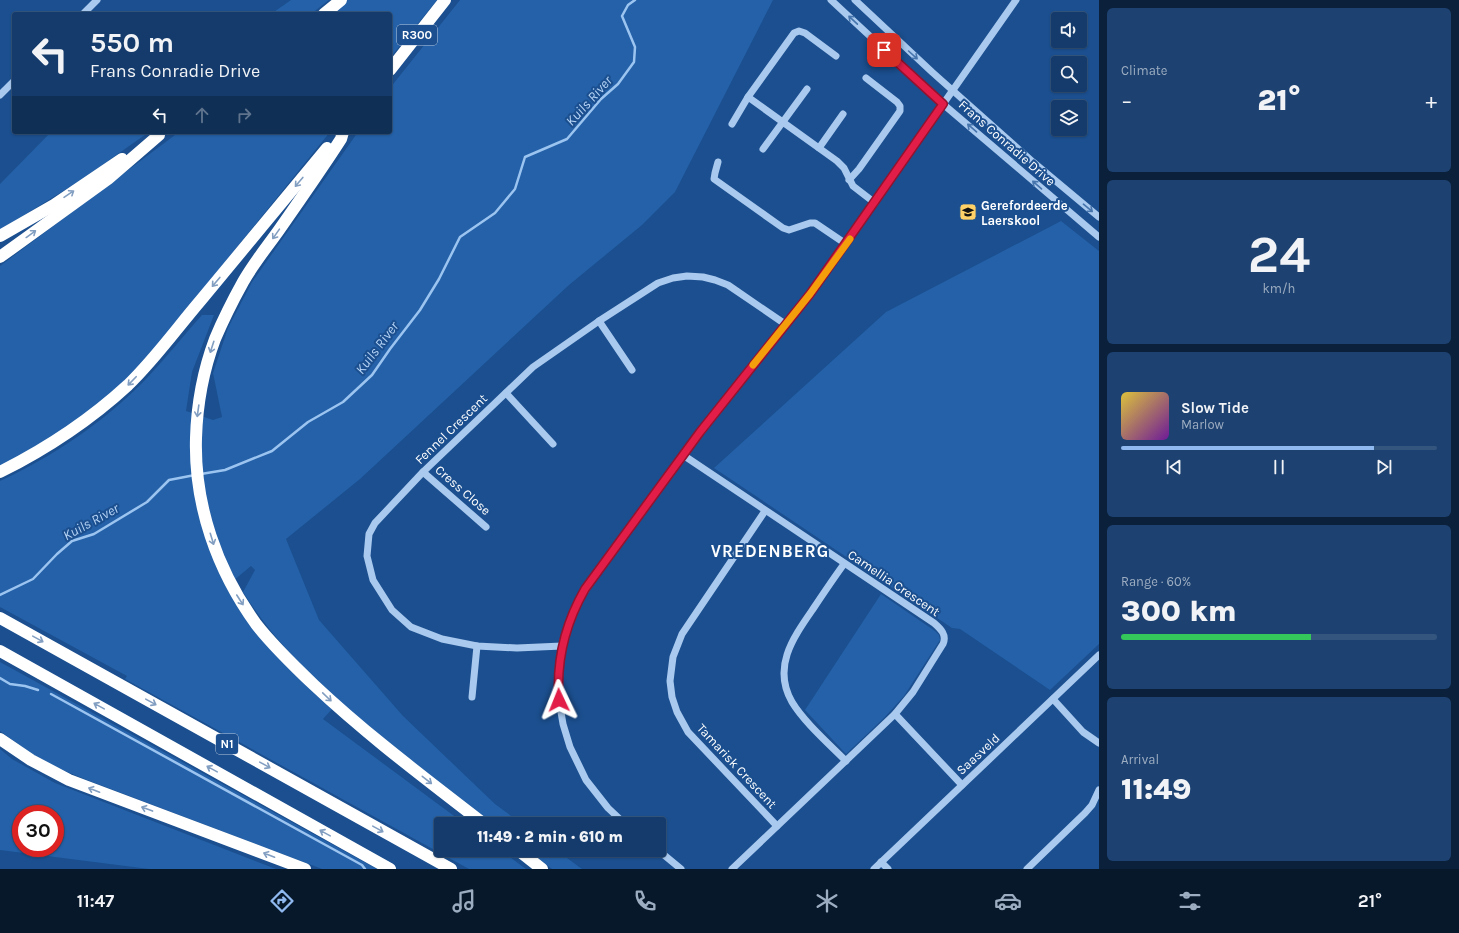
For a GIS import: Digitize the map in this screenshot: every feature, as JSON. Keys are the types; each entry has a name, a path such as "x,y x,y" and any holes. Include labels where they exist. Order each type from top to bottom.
{"highway":[{"path":"326,12 341,0"},
{"name":"R300","path":"392,67 445,0"},
{"path":"0,236 54,205 160,134"},
{"path":"0,258 108,179 160,134"},
{"path":"0,472 54,442 93,414 128,385 160,351 196,305 334,139 340,134"},
{"path":"342,134 341,139 243,281 216,338 204,372 197,416 197,477 204,512 214,546 222,566 238,596 257,625 290,662 339,708 367,732 475,817"},
{"name":"N1","path":"2,619 451,869"},
{"name":"N1","path":"0,651 390,869"},
{"path":"0,739 24,756 69,780 305,869"},
{"path":"527,857 542,869"}],"street":[{"path":"85,12 97,0"},
{"name":"Frans Conradie Drive","path":"831,0 943,104 1099,238"},
{"name":"Frans Conradie Drive","path":"854,0 1033,162 1099,217"},
{"path":"618,817 592,790 570,747 563,724 559,700 558,676 562,646 570,619 585,589 683,455 810,294 1016,0"},
{"path":"732,124 748,97 791,35 795,32 805,33 836,56"},
{"path":"849,180 859,169 900,111 900,106 896,101 866,78"},
{"path":"0,95 12,83"},
{"path":"763,149 807,89"},
{"path":"748,97 840,164 849,180 858,191 875,203"},
{"path":"820,148 844,114"},
{"path":"718,162 714,179 783,228 788,230 810,223 815,223 846,244"},
{"name":"Fennel Crescent","path":"562,646 517,648 477,646 442,639 411,626 392,610 372,580 367,556 369,534 375,523 423,472 533,367 599,321 658,283 673,278 694,276 710,278 728,285 785,324"},
{"path":"599,321 632,370"},
{"path":"506,393 553,444"},
{"name":"Camellia Crescent","path":"683,455 934,623 944,635 943,644 913,692 895,714 732,869"},
{"name":"Cress Close","path":"423,472 486,527"},
{"name":"Tamarisk Crescent","path":"765,511 682,634 673,657 670,681 672,697 677,712 688,732 777,826"},
{"path":"844,564 794,636 787,652 784,670 788,694 795,706 846,761"},
{"path":"472,697 477,646"},
{"name":"Saasveld","path":"874,869 1099,655"},
{"path":"1053,700 1083,732 1099,743"},
{"path":"895,714 962,785"},
{"path":"1027,869 1089,809 1099,790"},
{"path":"666,857 681,869"},
{"path":"881,862 888,869"}],"shaded area":[{"path":"291,0 329,0 314,12 274,12"},
{"path":"347,0 437,0 392,56 392,12 333,12"},
{"path":"460,0 773,0 675,192 642,225 569,285 360,479 286,539 319,620 403,716 495,804 513,817 483,817 396,749 312,676 286,649 263,621 243,592 255,570 251,566 227,586 333,708 323,719 456,817 434,817 434,850 125,679 127,676 0,607 0,481 40,461 96,424 146,379 202,315 214,315 192,372 186,411 213,420 222,417 213,373 228,328 252,282 357,134 392,134 392,85"},
{"path":"49,134 146,134 81,180 0,230 0,184"},
{"path":"176,134 328,134 166,335 135,371 100,403 62,431 0,467 0,266"},
{"path":"1061,221 1099,251 1099,644 1050,690 960,629 952,628 714,468 886,312"},
{"path":"881,594 935,631 939,635 940,640 904,696 884,718 846,754 805,710"},
{"path":"0,662 377,869 322,869 87,780 60,769 32,754 0,731"},
{"path":"0,749 12,759 55,783 276,869 149,869 55,857 64,857 64,805 12,805 12,852 0,850"},
{"path":"447,857 510,857 526,869 469,869"},
{"path":"536,857 566,857 582,869 552,869"}],"waterway":[{"name":"Kuils River","path":"201,474 225,470 272,451 308,422 343,402 372,375 420,310 439,279 460,237 495,213 515,189 525,157 567,139 601,99 618,84 634,62 635,47 622,16 628,5 635,0"},
{"name":"Kuils River","path":"0,595 33,579 72,541 94,534 147,502 169,480 195,475"},
{"path":"0,678 10,684 38,690"},
{"path":"51,694 362,865 365,869"}],"slow traffic":[{"path":"753,365 810,294 850,239"}],"place":[{"name":"Gerefordeerde Laerskool","path":"968,212"}],"district":[{"name":"VREDENBERG","path":"770,551"}],"route":[{"path":"559,700 558,676 560,652 570,619 585,589 700,432 810,294 943,104 884,50"}]}
